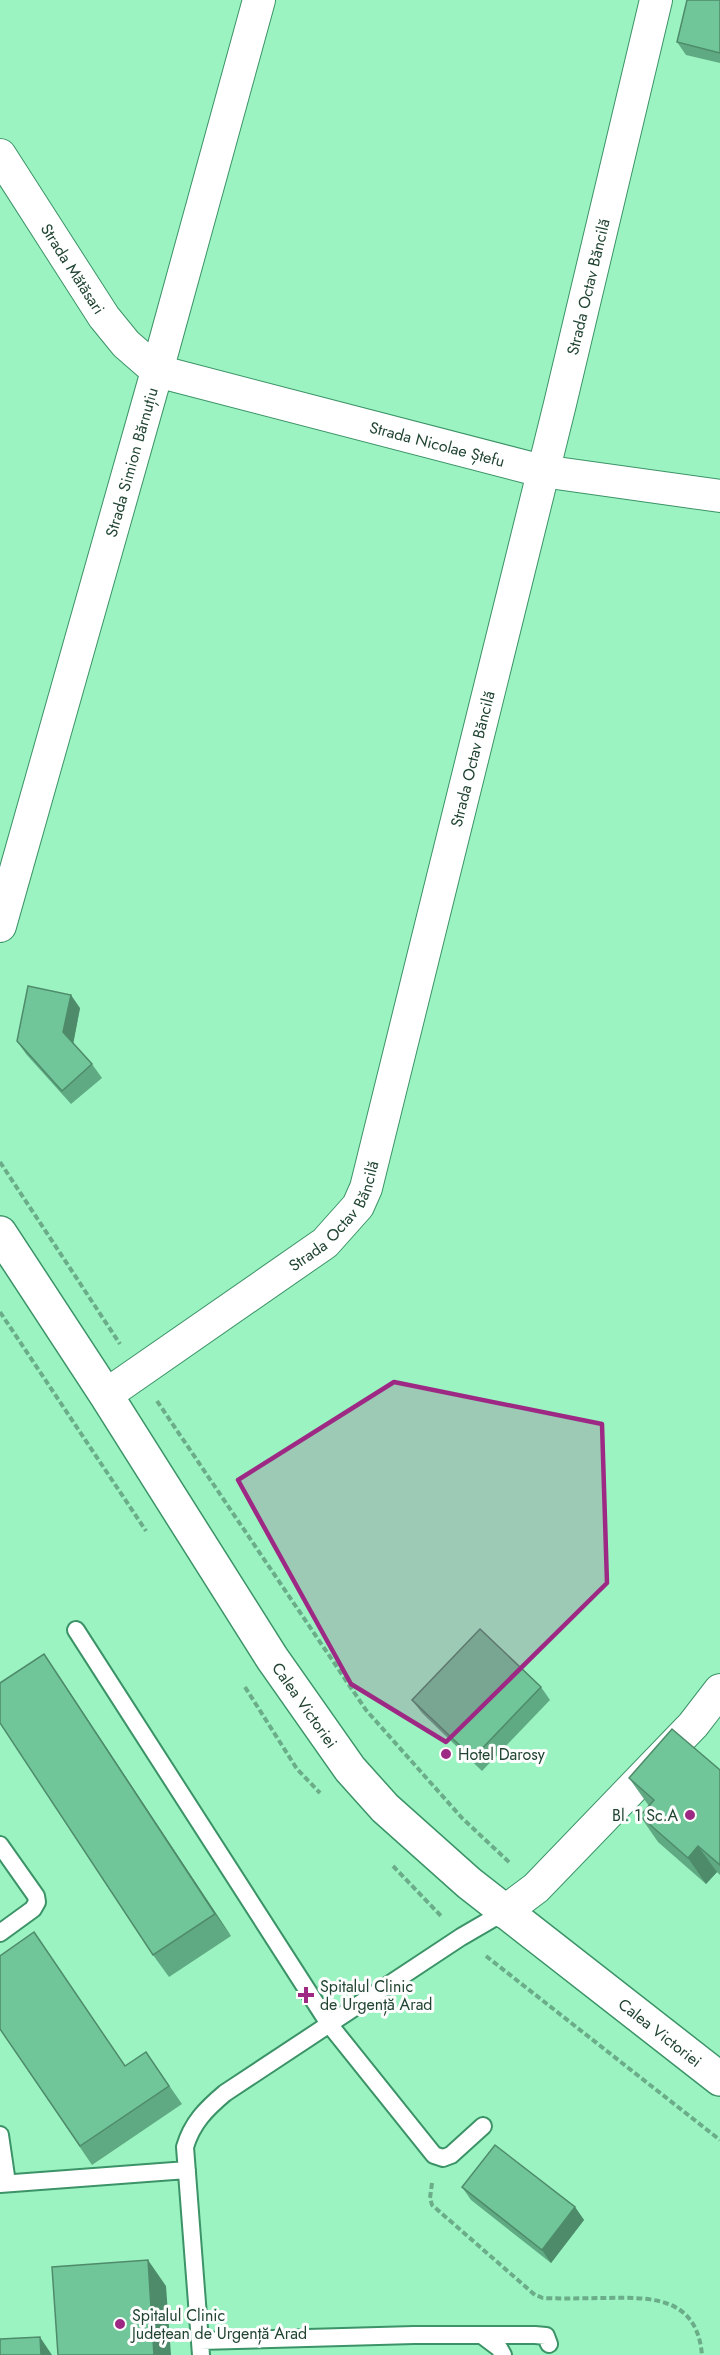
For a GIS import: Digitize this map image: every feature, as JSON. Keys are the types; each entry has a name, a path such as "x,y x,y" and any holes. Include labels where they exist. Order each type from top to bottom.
{"main road":[{"name":"Calea Victoriei","path":"0,1233 106,1395 272,1658 350,1769 385,1808 504,1912 720,2079"}],"street":[{"name":"Strada Simion Bărnuțiu","path":"0,926 259,0"},
{"name":"Strada Octav Băncilă","path":"106,1395 325,1243 345,1223 366,1188 656,0"},
{"name":"Strada Mătăsari","path":"0,155 104,317 126,344 157,371"},
{"name":"Strada Nicolae Ștefu","path":"157,371 542,471 720,496"},
{"path":"504,1912 537,1888 693,1725 720,1690"}],"lane":[{"path":"76,1630 328,2024 434,2154 443,2158 451,2155 483,2126"},
{"path":"0,1845 36,1896 37,1902 33,1910 0,1933"},
{"path":"504,1912 328,2024 225,2094 204,2111 190,2130 185,2147 201,2348 297,2337 546,2336 549,2344"},
{"path":"0,2135 4,2184 187,2170"},
{"path":"483,2336 499,2348 503,2355"}],"path":[{"path":"0,1162 218,1494 366,1710 462,1818 537,1888"},
{"path":"443,2158 430,2187 432,2205 522,2285 543,2298 661,2300 675,2306 691,2322 695,2328 702,2355"}],"highlighted area":[{"path":"394,1382 602,1424 607,1583 446,1742 351,1684 238,1480"}],"building":[{"path":"687,0 720,0 720,53 677,42"},
{"path":"28,986 71,995 63,1032 92,1064 62,1091 17,1041"},
{"name":"Hotel Darosy","path":"480,1629 541,1687 473,1758 412,1700"},
{"path":"44,1654 215,1914 153,1955 0,1723 0,1683"},
{"name":"Bl. 1 Sc.A","path":"672,1729 720,1770 720,1865 698,1846 688,1858 640,1816 654,1800 629,1778"},
{"path":"34,1932 125,2066 146,2052 169,2086 80,2146 0,2029 0,1956"},
{"path":"495,2145 575,2207 542,2250 462,2187"},
{"path":"148,2260 154,2355 58,2355 52,2267"},
{"path":"40,2337 41,2355 0,2355 0,2339"}],"place":[{"name":"Hotel Darosy","path":"446,1754"},
{"name":"Bl. 1 Sc.A","path":"690,1815"},
{"name":"Spitalul Clinic de Urgență Arad","path":"306,1995"},
{"name":"Spitalul Clinic Județean de Urgență Arad","path":"120,2324"}]}
